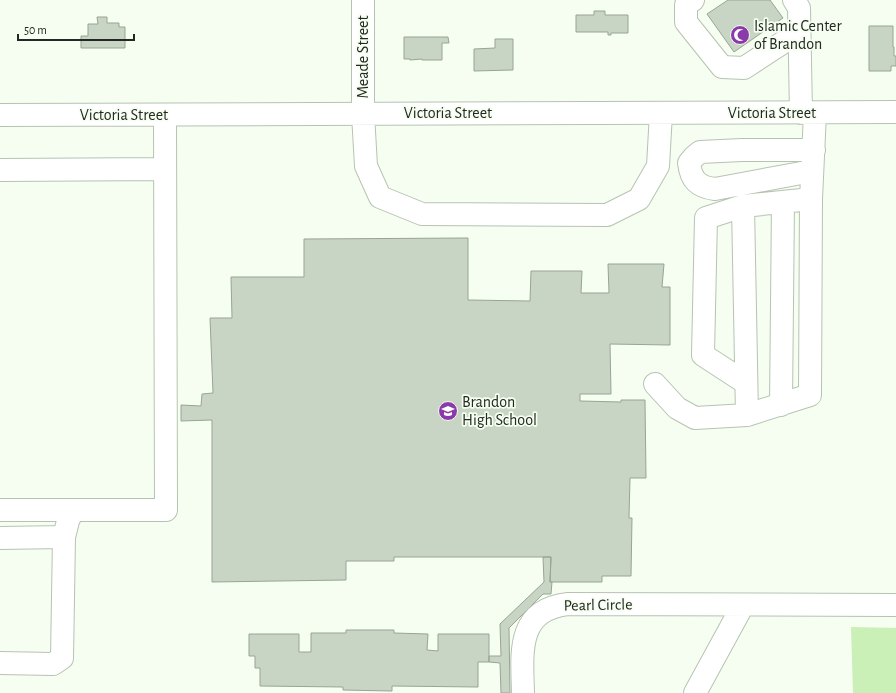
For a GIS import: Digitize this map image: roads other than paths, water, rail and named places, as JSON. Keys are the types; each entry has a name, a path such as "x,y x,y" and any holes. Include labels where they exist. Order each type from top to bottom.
{"street":[{"name":"Meade Street","path":"363,0 363,114 366,166 380,197 422,214 607,215 639,199 658,166 661,113"},
{"path":"694,0 686,5 686,22 722,67 744,68 799,32"},
{"path":"655,384 677,408 695,418 747,415 810,395 811,199 814,150 808,113 799,32 799,8 794,0"},
{"name":"Victoria Street","path":"0,115 896,112"},
{"path":"0,510 166,510 165,115"},
{"path":"812,172 714,189 704,187 699,184 690,171 689,163 700,152 742,150 814,150"},
{"path":"0,170 165,169"},
{"path":"746,383 703,355 706,218 742,206 811,199"},
{"path":"780,405 783,202"},
{"path":"742,206 747,415"},
{"path":"0,663 53,664 62,658 64,537 68,521 73,510"},
{"path":"0,538 64,537"},
{"name":"Pearl Circle","path":"523,693 522,652 525,636 532,622 539,615 558,605 896,605"},
{"path":"695,693 742,605"}],"place":[{"name":"Islamic Center of Brandon","path":"740,35"},
{"name":"Brandon High School","path":"448,411"}]}
